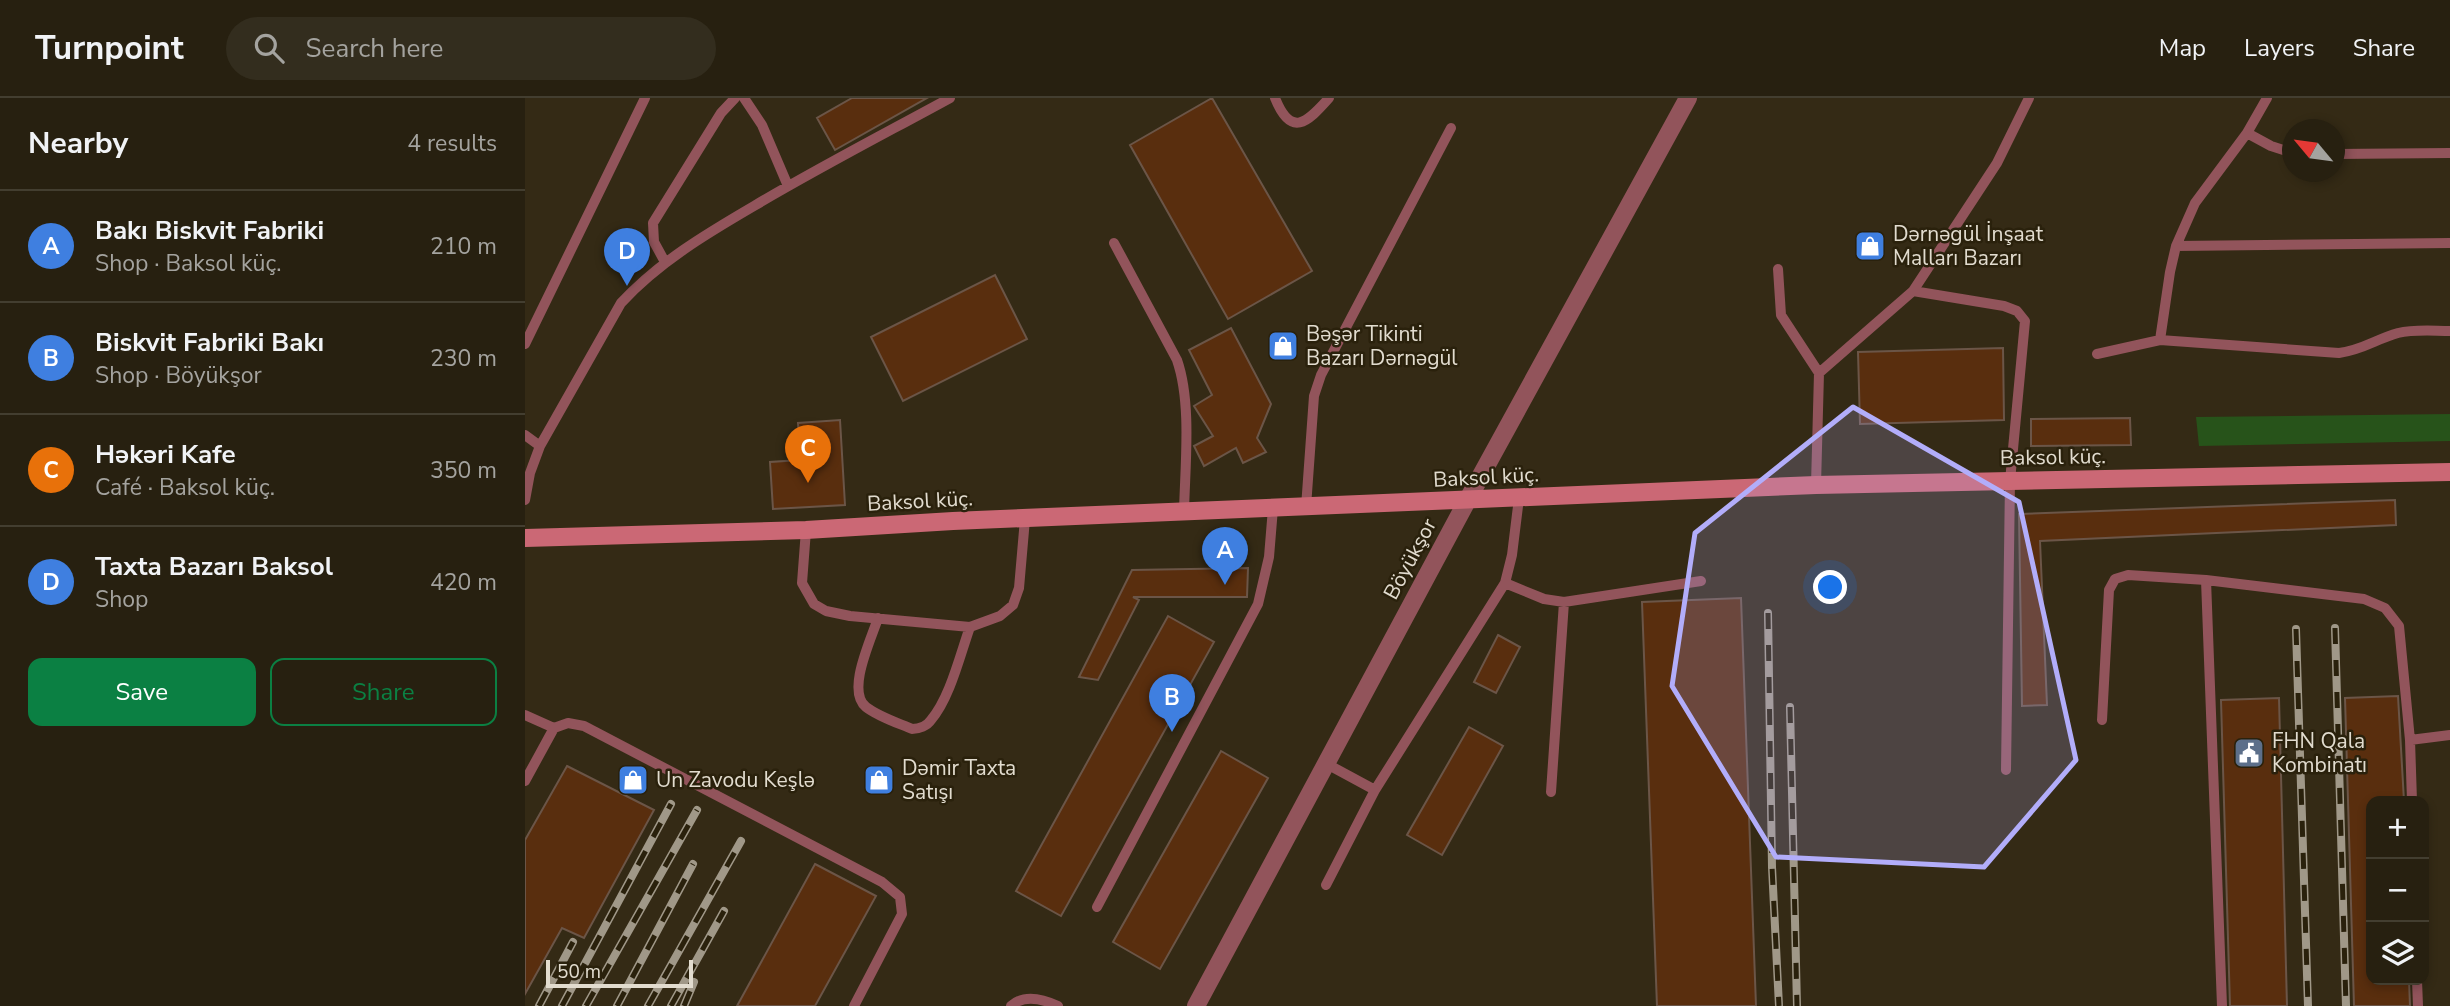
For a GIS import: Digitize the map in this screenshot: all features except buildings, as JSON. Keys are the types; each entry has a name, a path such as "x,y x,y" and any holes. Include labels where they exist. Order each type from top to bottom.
{"main road":[{"name":"Baksol küç.","path":"525,538 806,530 1816,485 2450,472"}],"street":[{"name":"Böyükşor","path":"1196,1006 1467,501 1688,98"}],"lane":[{"path":"525,344 645,98"},
{"path":"665,262 654,242 653,223 721,113 735,98"},
{"path":"744,98 762,125 788,186"},
{"path":"525,500 530,473 540,446 621,303 638,285 699,238 950,98"},
{"path":"1275,98 1281,114 1296,124 1307,121 1329,98"},
{"path":"1819,373 1913,291 1997,163 2029,98"},
{"path":"2159,340 2176,246 2195,202 2247,133 2267,98"},
{"path":"1306,507 1314,396 1321,375 1451,128"},
{"path":"2247,133 2282,150"},
{"path":"2345,154 2450,153"},
{"path":"1114,243 1178,360 1183,376 1184,512"},
{"path":"2176,246 2450,243"},
{"path":"1778,269 1781,315 1819,373 1816,485"},
{"path":"1913,291 2004,306 2017,311 2025,321 2010,481 2006,770"},
{"path":"2097,354 2159,340 2339,353 2356,351 2397,334 2450,331"},
{"path":"525,435 540,446"},
{"path":"1326,886 1375,790 1505,583 1512,555 1519,498"},
{"path":"1097,907 1258,604 1269,557 1273,508"},
{"path":"806,530 802,583 814,604 826,611 970,627 1000,616 1013,605 1019,588 1025,519"},
{"path":"2102,720 2109,590 2115,579 2128,575 2206,580 2364,599 2385,608 2399,626 2410,740 2412,796"},
{"path":"2206,580 2222,1006"},
{"path":"1505,583 1544,600 1564,602 1701,581"},
{"path":"1551,792 1564,602"},
{"path":"878,618 857,684 857,696 866,707 912,729 919,729 931,722 944,698 970,627"},
{"path":"525,715 554,728"},
{"path":"525,781 554,728 568,723 584,726 882,882 900,897 902,914 854,1006"},
{"path":"2410,740 2450,735"},
{"path":"1327,764 1375,790"},
{"path":"2417,985 2418,1006"},
{"path":"1011,1006 1016,1001 1030,998 1058,1006"}],"highlighted area":[{"path":"1853,407 2019,502 2076,760 1984,867 1776,857 1672,686 1695,533"}],"green space":[{"path":"2450,414 2450,441 2199,446 2196,417"}],"railway":[{"path":"1768,613 1772,867 1779,1006"},
{"path":"2335,628 2346,1006"},
{"path":"2296,629 2308,1006"},
{"path":"1790,707 1797,1006"},
{"path":"562,1006 671,804"},
{"path":"586,1006 697,810"},
{"path":"648,1006 741,841"},
{"path":"617,1006 693,864"},
{"path":"671,1006 724,911"},
{"path":"539,1006 573,942"},
{"path":"684,1006 694,982"}],"place":[{"name":"Dərnəgül İnşaat Malları Bazarı","path":"1870,246"},
{"name":"Taxta Bazarı Baksol","path":"627,286"},
{"name":"Bəşər Tikinti Bazarı Dərnəgül","path":"1283,346"},
{"name":"Həkəri Kafe","path":"808,483"},
{"name":"Bakı Biskvit Fabriki","path":"1225,585"},
{"name":"Biskvit Fabriki Bakı","path":"1172,732"},
{"name":"FHN Qala Kombinatı","path":"2249,753"},
{"name":"Un Zavodu Keşlə","path":"633,780"},
{"name":"Dəmir Taxta Satışı","path":"879,780"}]}
